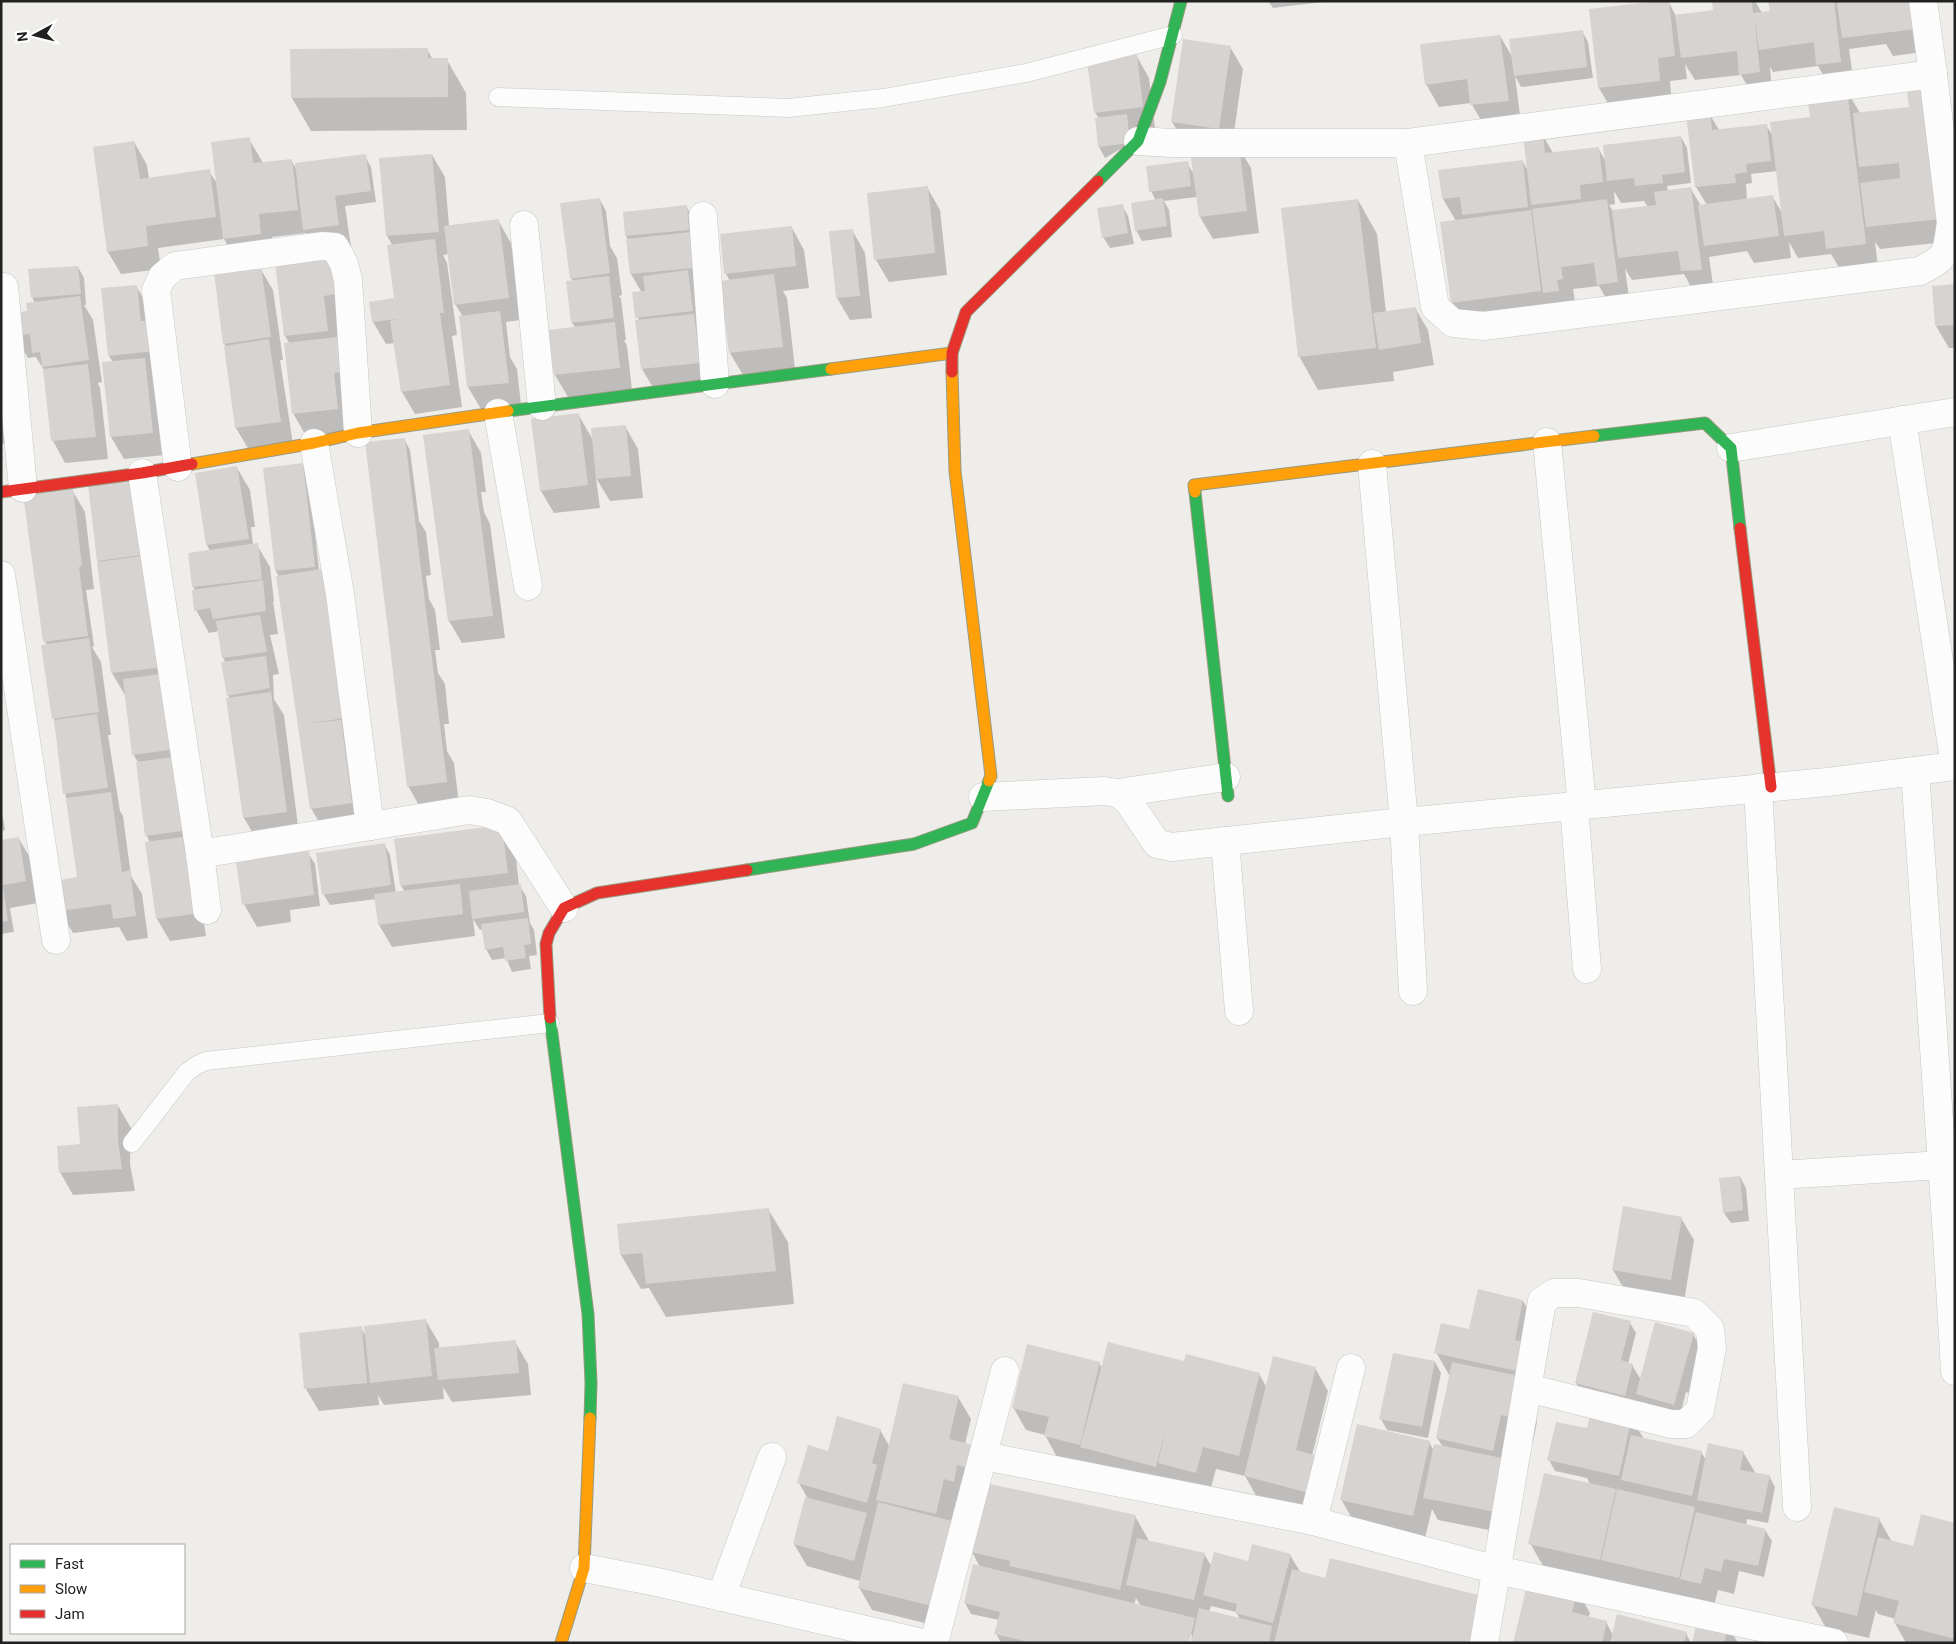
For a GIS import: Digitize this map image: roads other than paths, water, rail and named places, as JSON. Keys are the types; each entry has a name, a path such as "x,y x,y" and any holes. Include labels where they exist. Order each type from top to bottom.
{"street":[{"path":"561,1643 584,1568 591,1383 588,1314 550,1023 546,944 549,933 564,908 598,892 914,844 972,823 984,798 991,776 955,471 952,353 966,312 1138,141 1160,82 1181,1"},
{"path":"1408,143 1435,307 1453,323 1484,326 1920,271 1941,260 1947,247 1950,223 1947,112 1934,74 1923,1"},
{"path":"1138,141 1172,143 1408,143 1934,74"},
{"path":"703,216 716,384"},
{"path":"524,225 542,406"},
{"path":"178,467 156,290 162,277 175,266 322,246 335,247 344,264 348,280 358,433"},
{"path":"4,287 12,490 142,473 314,443 358,433 542,406 952,353"},
{"path":"1731,448 1955,412"},
{"path":"498,413 528,586"},
{"path":"1118,793 1128,801 1157,844 1172,847 1404,822 1764,788 1955,766 1902,420"},
{"path":"984,798 1104,792 1118,793 1227,786 1194,485 1705,424 1731,448 1764,788 1779,1175 1797,1507"},
{"path":"1547,442 1578,805 1587,969"},
{"path":"314,443 340,594 370,826"},
{"path":"1372,464 1404,822 1413,991"},
{"path":"142,473 207,910"},
{"path":"1,576 56,940"},
{"path":"1916,771 1942,1165 1951,1250 1955,1371"},
{"path":"200,854 469,810 487,813 508,821 564,908"},
{"path":"1225,841 1240,1011"},
{"path":"1779,1175 1942,1165"},
{"path":"1484,1643 1542,1301 1554,1293 1579,1293 1694,1313 1710,1329 1712,1348 1700,1410 1686,1424 1671,1424 1528,1388"},
{"path":"1313,1521 1351,1368"},
{"path":"934,1643 1005,1371"},
{"path":"984,1456 1313,1521 1497,1570 1834,1643"},
{"path":"721,1597 772,1457"},
{"path":"584,1568 922,1643"}],"lane":[{"path":"498,97 788,108 883,98 1026,73 1173,35"},
{"path":"132,1143 188,1072 206,1061 550,1023"}]}
